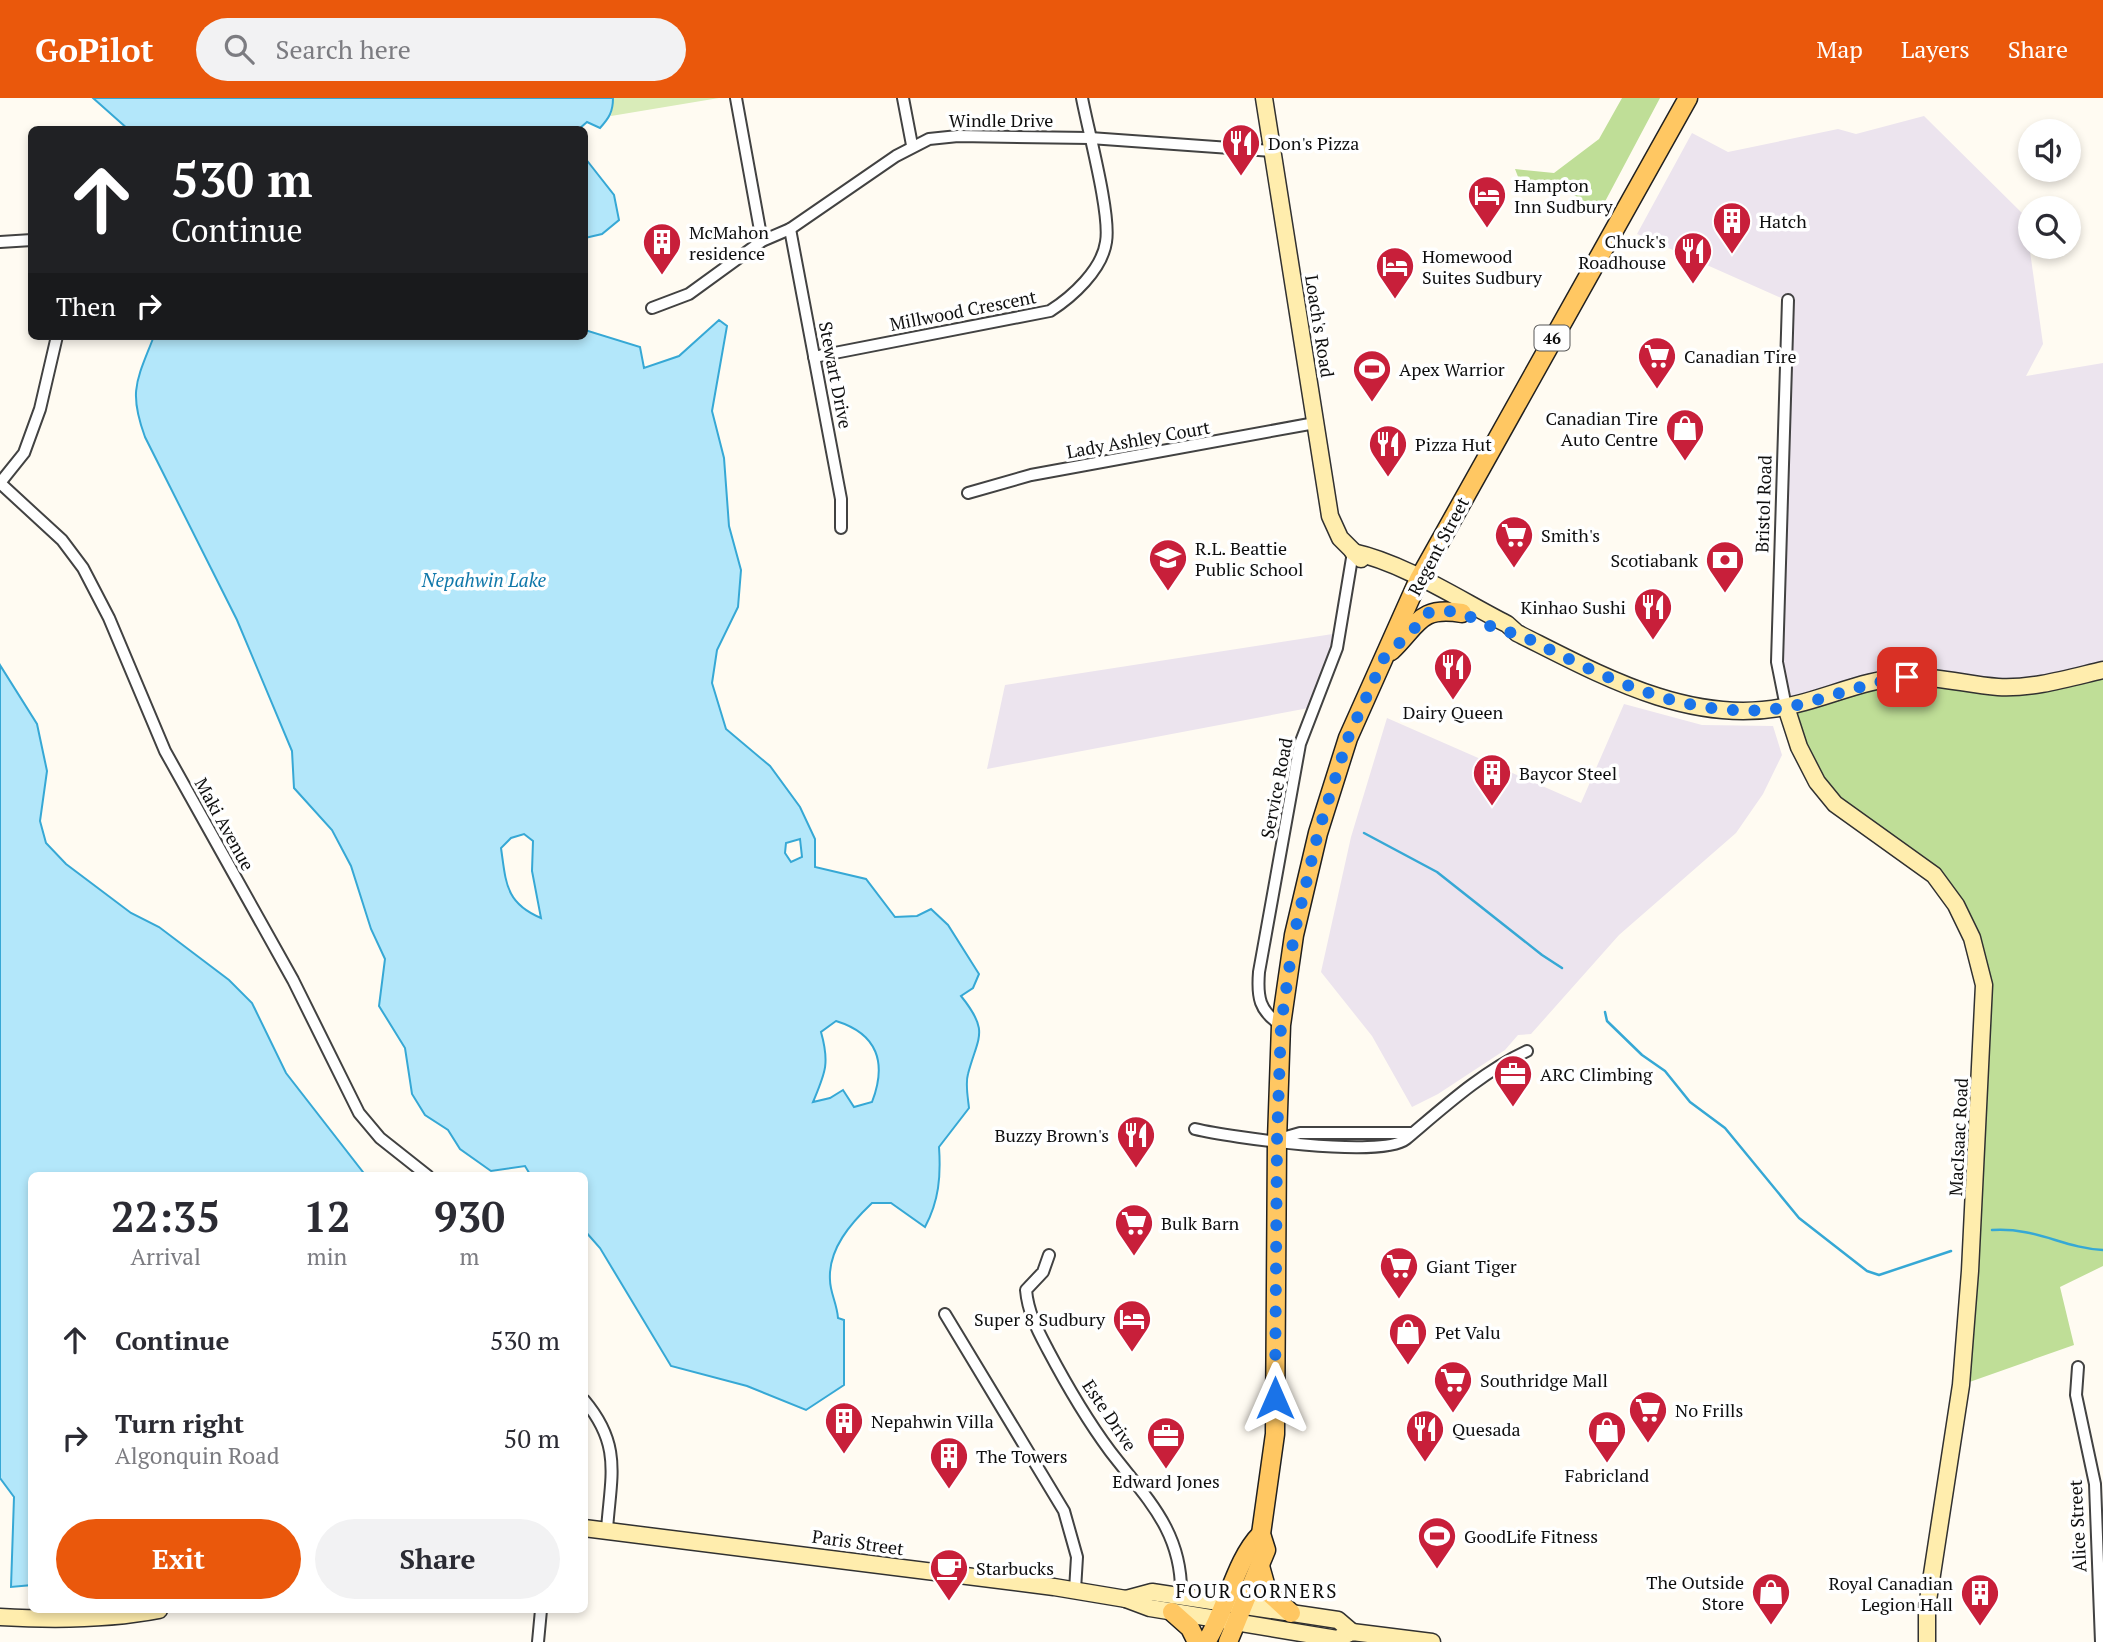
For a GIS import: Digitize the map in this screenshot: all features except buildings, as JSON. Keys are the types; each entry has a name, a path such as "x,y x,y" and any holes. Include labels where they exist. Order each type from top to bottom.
{"main road":[{"name":"Regent Street","path":"1206,1642 1219,1619 1236,1610 1261,1566 1266,1550 1261,1534 1275,1434 1277,1140 1281,1025 1294,935 1318,833 1348,738 1417,584 1688,98"},
{"path":"1384,658 1414,629 1424,614 1440,610 1462,613"},
{"name":"Regent Street","path":"1228,1642 1250,1545 1261,1534"},
{"path":"1261,1566 1267,1591 1291,1613"},
{"path":"1176,1604 1197,1642"}],"street":[{"path":"736,98 762,241"},
{"path":"903,98 912,145"},
{"name":"Millwood Crescent","path":"814,357 1049,311 1069,299 1097,264 1107,242 1082,98"},
{"name":"Loach's Road","path":"1264,98 1330,516 1340,538 1353,552"},
{"name":"Windle Drive","path":"652,308 689,294 762,241 790,229 912,145 929,139 958,136 1090,138 1273,151"},
{"name":"Stewart Drive","path":"790,229 841,499 841,528"},
{"path":"0,242 28,240"},
{"name":"Bristol Road","path":"1786,707 1777,662 1779,519 1788,300"},
{"name":"Maki Avenue","path":"56,340 40,409 23,453 0,483 62,540 83,568 109,618 165,751 293,980 359,1113 380,1138 423,1172"},
{"name":"Lady Ashley Court","path":"968,493 1031,475 1315,423"},
{"path":"1353,552 1370,556 1462,613 1503,632 1517,633"},
{"name":"Service Road","path":"1281,1025 1263,1012 1257,994 1259,972 1300,744 1337,648 1353,552"},
{"path":"1417,584 1507,624 1517,633 1644,693 1691,706 1734,711 1786,707 1880,680 1929,677 1999,687 2025,686 2103,670"},
{"name":"MacIsaac Road","path":"1786,707 1811,770 1835,804 1934,875 1956,905 1972,938 1984,985 1970,1271 1961,1385 1927,1607 1927,1642"},
{"path":"1195,1129 1230,1136 1277,1140 1300,1133 1411,1133 1489,1072 1527,1051"},
{"name":"Este Drive","path":"1049,1255 1043,1272 1026,1290 1033,1322 1109,1450 1147,1494 1172,1540 1180,1562 1176,1604"},
{"path":"945,1314 1064,1511 1077,1557 1074,1590"},
{"name":"Alice Street","path":"2078,1367 2076,1395 2095,1484 2100,1541 2101,1642"},
{"path":"588,1405 601,1420 612,1450 607,1529"},
{"name":"Paris Street","path":"588,1528 1074,1590 1126,1599 1236,1610"},
{"name":"Paris Street","path":"1176,1604 1219,1619"},
{"path":"1236,1610 1291,1613 1338,1620 1352,1632"},
{"path":"1236,1610 1337,1639 1352,1632 1432,1642"},
{"path":"0,1617 32,1619 143,1613"},
{"path":"538,1642 541,1613"}],"shaded area":[{"path":"1924,116 2018,209 2018,259 2031,259 2043,344 2026,376 2103,363 2103,670 1786,707 1777,662 1788,301 1637,234 1692,133 1728,152 1838,129 1856,134"},
{"path":"1339,633 1314,707 987,769 1005,685"},
{"path":"1624,704 1702,725 1773,726 1782,755 1763,794 1736,833 1619,935 1531,1034 1518,1035 1505,1050 1438,1094 1412,1107 1372,1036 1321,972 1351,837 1387,718 1581,803"}],"green space":[{"path":"613,98 719,98 611,116"},
{"path":"1622,98 1660,98 1600,211 1558,185 1524,192 1515,169 1554,173 1599,139"},
{"path":"2103,670 2103,1266 2060,1287 2074,1345 1961,1385 1979,958 1934,875 1835,805 1786,707 1879,680 1999,687"}],"water":[{"path":"93,98 613,98 610,114 600,128 587,122 582,126 124,126"},
{"path":"588,162 614,195 619,220 602,234 588,237"},
{"name":"Nepahwin Lake","path":"719,320 727,326 712,411 724,458 729,526 741,570 738,607 717,650 712,683 726,729 770,766 800,807 815,839 815,867 866,879 895,917 917,916 931,909 948,925 979,974 973,988 961,996 979,1026 978,1042 967,1078 969,1108 939,1147 938,1188 930,1217 925,1227 891,1203 872,1203 842,1237 833,1258 830,1280 838,1318 844,1320 844,1385 806,1410 747,1386 671,1366 600,1248 588,1234 588,1172 529,1172 525,1166 491,1171 460,1149 448,1130 425,1115 412,1094 405,1048 379,1006 385,959 371,929 351,866 332,830 294,788 292,751 237,620 145,437 136,396 139,375 152,340 588,340 588,331 640,347 644,368 679,356","holes":["524,834 533,841 532,871 541,918 520,906 506,881 501,848 511,838","800,839 802,857 791,862 785,853 786,843","836,1021 861,1034 870,1042 875,1052 879,1075 872,1102 854,1107 843,1090 830,1098 813,1102 826,1061 821,1032"]},
{"path":"0,665 37,724 47,771 40,821 46,843 66,864 131,913 159,927 229,980 252,1003 286,1073 363,1172 28,1172 28,1585 11,1587 14,1497 0,1478"}],"waterway":[{"path":"1364,833 1437,872 1562,968"},
{"path":"1605,1012 1607,1021 1642,1055 1665,1071 1690,1102 1725,1128 1799,1218 1867,1271 1879,1275 1951,1251"},
{"path":"1992,1230 2036,1234 2075,1246 2103,1250"}],"place":[{"name":"Don's Pizza","path":"1241,177"},
{"name":"Hampton Inn Sudbury","path":"1487,229"},
{"name":"Hatch","path":"1732,255"},
{"name":"McMahon residence","path":"662,276"},
{"name":"Chuck's Roadhouse","path":"1693,285"},
{"name":"Homewood Suites Sudbury","path":"1395,300"},
{"name":"Canadian Tire","path":"1657,390"},
{"name":"Apex Warrior","path":"1372,403"},
{"name":"Canadian Tire Auto Centre","path":"1685,462"},
{"name":"Pizza Hut","path":"1388,478"},
{"name":"Smith's","path":"1514,569"},
{"name":"R.L. Beattie Public School","path":"1168,592"},
{"name":"Scotiabank","path":"1725,594"},
{"name":"Kinhao Sushi","path":"1653,641"},
{"name":"Dairy Queen","path":"1453,701"},
{"name":"Baycor Steel","path":"1492,807"},
{"name":"ARC Climbing","path":"1513,1108"},
{"name":"Buzzy Brown's","path":"1136,1169"},
{"name":"Bulk Barn","path":"1134,1257"},
{"name":"Giant Tiger","path":"1399,1300"},
{"name":"Super 8 Sudbury","path":"1132,1353"},
{"name":"Pet Valu","path":"1408,1366"},
{"name":"Southridge Mall","path":"1453,1414"},
{"name":"No Frills","path":"1648,1444"},
{"name":"Nepahwin Villa","path":"844,1455"},
{"name":"Quesada","path":"1425,1463"},
{"name":"Fabricland","path":"1607,1464"},
{"name":"Edward Jones","path":"1166,1470"},
{"name":"The Towers","path":"949,1490"},
{"name":"GoodLife Fitness","path":"1437,1570"},
{"name":"Starbucks","path":"949,1602"},
{"name":"The Outside Store","path":"1771,1626"},
{"name":"Royal Canadian Legion Hall","path":"1980,1627"}],"district":[{"name":"FOUR CORNERS","path":"1257,1590"}],"route":[{"path":"1275,1398 1279,1069 1281,1025 1294,935 1318,833 1348,738 1384,658 1414,629 1424,614 1440,610 1462,613 1503,632 1517,633 1644,693 1691,706 1734,711 1786,707 1880,680 1907,677"}]}
